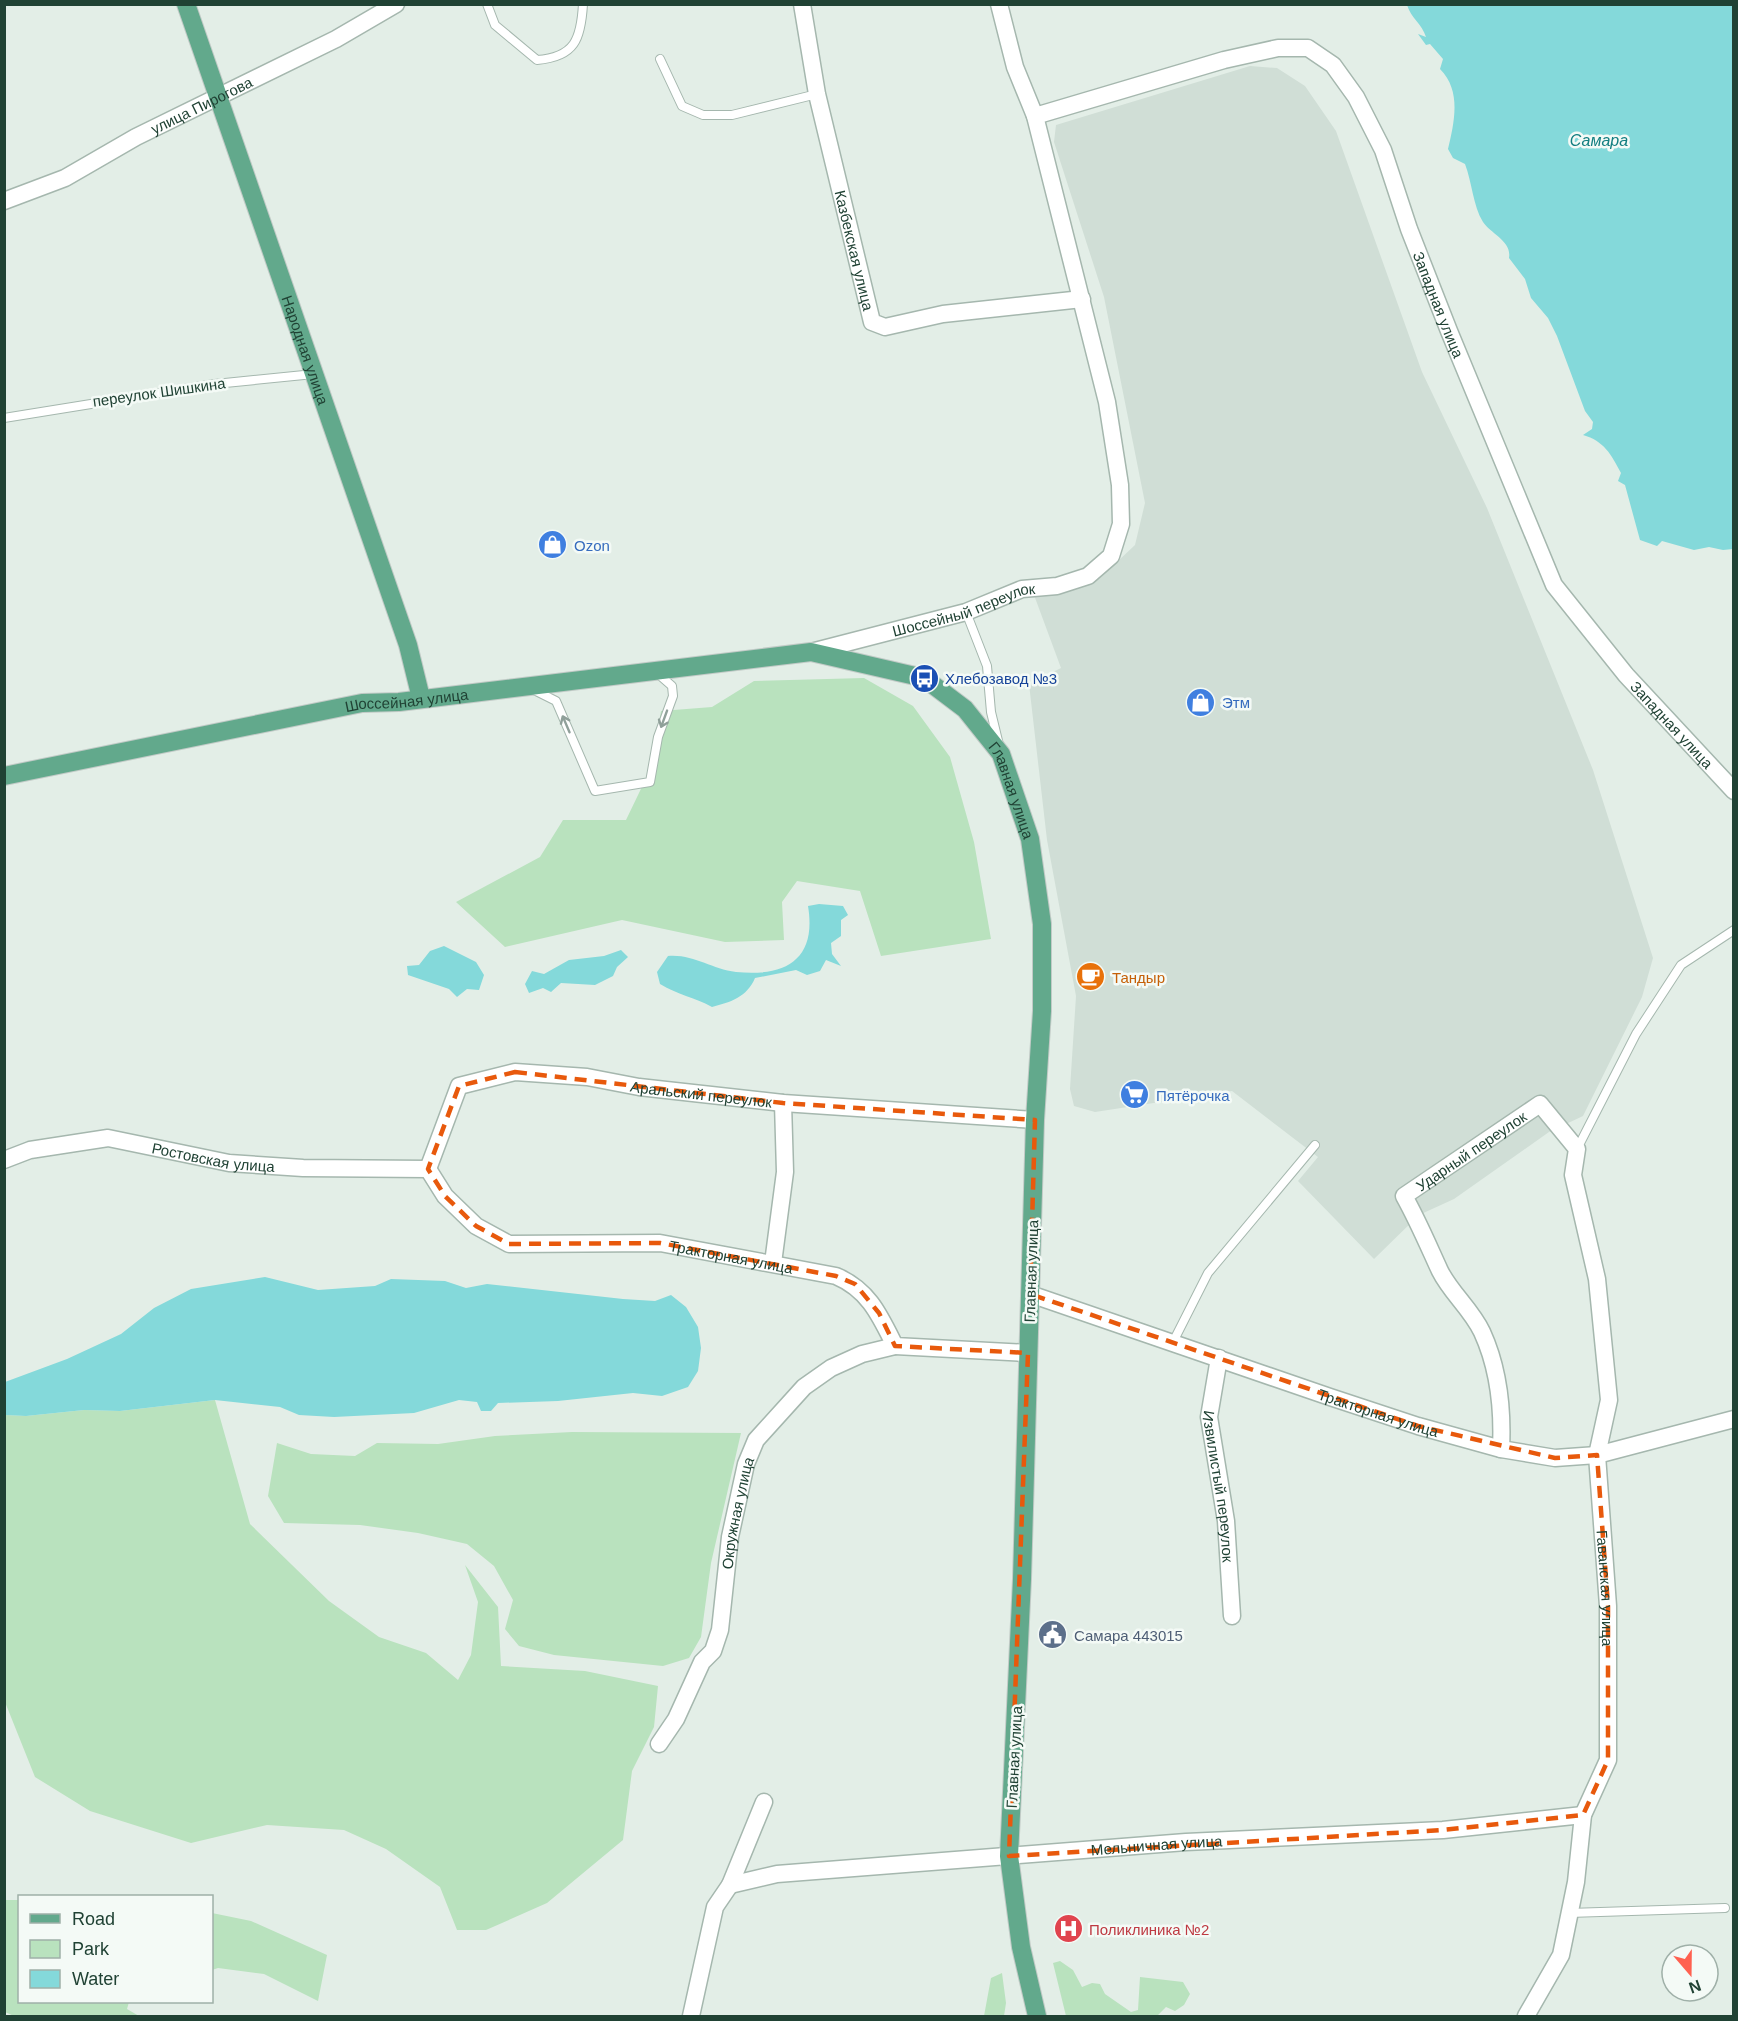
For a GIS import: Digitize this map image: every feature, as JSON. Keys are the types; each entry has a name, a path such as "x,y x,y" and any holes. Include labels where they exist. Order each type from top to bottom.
{"main road":[{"name":"Народная улица","path":"186,4 408,645 421,698"},
{"name":"Шоссейная улица","path":"4,776 362,703 811,652"},
{"name":"Главная улица","path":"811,652 924,678 964,709 1001,754 1030,839 1042,924 1042,1011 1035,1120 1022,1579 1010,1856 1022,1947 1037,2016"}],"street":[{"name":"улица Пирогова","path":"4,201 65,178 136,137 336,39 396,4"},
{"name":"Казбекская улица","path":"802,4 817,94 872,322 885,327 943,314 1082,299"},
{"path":"999,4 1015,67 1035,116 1082,299"},
{"name":"Западная улица","path":"1035,116 1224,60 1278,48 1308,48 1333,65 1356,97 1383,150 1409,229 1445,321 1554,585 1626,675 1734,791"},
{"name":"Шоссейный переулок","path":"811,652 966,612 1022,590 1058,586 1088,576 1111,556 1120,524 1120,485 1107,402 1082,299"},
{"name":"Аральский переулок","path":"429,1169 459,1086 515,1072 587,1077 639,1087 783,1103 1035,1120"},
{"path":"773,1263 785,1172 783,1103"},
{"name":"Ударный переулок","path":"1501,1449 1503,1416 1498,1380 1481,1331 1441,1273 1421,1225 1404,1196 1540,1104 1577,1149"},
{"name":"Ростовская улица","path":"4,1160 30,1150 108,1138 229,1163 303,1168 429,1169"},
{"name":"Гаванская улица","path":"1526,2016 1562,1955 1583,1815 1608,1760 1608,1606 1597,1455 1609,1400 1597,1279 1573,1175 1577,1149"},
{"name":"Тракторная улица","path":"429,1169 445,1196 476,1226 509,1244 660,1243 836,1276 855,1284 879,1313 895,1346"},
{"name":"Тракторная улица","path":"1030,1294 1418,1426 1501,1449 1555,1458 1597,1455 1734,1419"},
{"path":"895,1346 1028,1353"},
{"name":"Окружная улица","path":"658,1744 676,1719 702,1662 713,1651 717,1641 730,1537 746,1464 756,1440 804,1387 831,1368 861,1354 895,1346"},
{"name":"Извилистый переулок","path":"1219,1358 1209,1417 1226,1521 1232,1616"},
{"path":"691,2016 715,1907 730,1886 764,1802"},
{"name":"Мельничная улица","path":"730,1886 777,1874 1186,1842 1443,1830 1583,1815"}],"lane":[{"path":"487,4 495,25 537,60 554,58 571,48 582,31 583,4"},
{"path":"660,59 682,106 703,115 732,115 817,94"},
{"name":"переулок Шишкина","path":"4,418 215,384 315,374"},
{"path":"966,612 987,666 992,712 1001,754"},
{"path":"525,685 556,701 595,791 624,788 650,782 658,736 673,696 672,686 654,669"},
{"path":"1577,1149 1636,1034 1681,965 1734,930"},
{"path":"1172,1344 1208,1273 1315,1146"},
{"path":"1569,1913 1725,1908"}],"highlighted area":[{"path":"515,1072 783,1103 1035,1120 1030,1294 1418,1426 1555,1458 1597,1455 1608,1606 1608,1760 1583,1815 1443,1830 1009,1856 1028,1353 895,1346 879,1313 855,1284 836,1276 660,1243 509,1244 476,1226 445,1196 428,1169 459,1086"}],"shaded area":[{"path":"1250,66 1277,68 1305,86 1336,131 1422,372 1487,508 1593,770 1653,958 1642,997 1583,1116 1549,1132 1454,1199 1419,1215 1374,1259 1298,1181 1318,1157 1232,1091 1095,1112 1074,1106 1070,1089 1076,996 1047,840 1029,684 1061,668 1034,595 1099,579 1135,545 1145,503 1104,297 1054,142 1056,125"}],"green space":[{"path":"864,678 913,706 950,757 974,842 991,939 881,956 860,891 797,881 782,902 784,940 725,942 622,920 505,947 456,902 540,857 563,820 626,820 651,768 661,711 712,707 754,681"},
{"path":"215,1400 250,1524 329,1601 379,1637 426,1653 458,1680 471,1655 478,1602 465,1565 498,1607 501,1666 585,1671 658,1686 654,1727 632,1771 623,1840 547,1903 486,1930 457,1930 440,1887 386,1849 344,1830 267,1825 191,1843 90,1811 35,1777 5,1702 5,1415 26,1416 84,1410 120,1411"},
{"path":"572,1432 741,1433 711,1563 701,1637 689,1658 663,1666 554,1655 519,1646 505,1629 513,1600 494,1566 467,1544 418,1533 360,1525 284,1523 268,1496 277,1443 311,1454 355,1456 377,1443 438,1444 495,1436"},
{"path":"4,1900 18,1900 18,2003 129,2003 127,2009 139,2016 14,2016 5,2012"},
{"path":"213,1913 251,1921 327,1955 318,2001 264,1974 218,1968 213,1970"},
{"path":"1060,1961 1073,1970 1082,1987 1092,1983 1100,1984 1105,1994 1131,2012 1138,2010 1140,1977 1183,1982 1190,1994 1184,2005 1175,2011 1166,2007 1157,2016 1066,2016 1053,1963"},
{"path":"1002,1973 1006,2003 1004,2016 984,2016 991,1978"}],"water":[{"name":"Самара","path":"1407,5 1733,5 1733,549 1723,550 1709,547 1694,550 1662,541 1657,546 1640,540 1625,485 1618,481 1621,473 1602,445 1583,435 1592,429 1593,422 1585,411 1557,336 1548,318 1531,298 1525,279 1509,258 1504,242 1483,222 1477,209 1465,164 1453,158 1448,149 1454,118 1454,97 1447,78 1440,69 1443,59 1430,44 1426,45 1418,34 1426,37"},
{"path":"819,904 843,906 848,915 841,920 841,936 831,943 832,954 841,966 826,960 820,971 807,975 796,970 755,978 743,994 732,1001 712,1007 660,984 657,972 668,956 686,957 736,972 754,973 783,968 802,952 810,925 808,906"},
{"path":"444,946 476,962 484,975 479,990 467,989 457,997 449,989 408,975 407,966 419,965 430,951"},
{"path":"621,950 628,957 617,967 613,976 595,985 561,983 551,992 543,988 529,993 525,984 532,971 544,974 569,960 604,956"},
{"path":"265,1277 318,1290 375,1286 391,1279 445,1281 466,1288 487,1284 655,1301 671,1295 686,1307 698,1327 701,1348 698,1371 688,1387 662,1396 633,1393 558,1401 498,1403 491,1411 481,1411 477,1402 459,1400 414,1413 334,1417 299,1415 280,1407 215,1400 120,1411 84,1410 26,1416 5,1415 5,1382 67,1359 121,1334 154,1308 191,1289"}],"place":[{"name":"Ozon","path":"553,545"},
{"name":"Хлебозавод №3","path":"924,678"},
{"name":"Этм","path":"1201,702"},
{"name":"Тандыр","path":"1091,977"},
{"name":"Пятёрочка","path":"1135,1095"},
{"name":"Самара 443015","path":"1053,1635"},
{"name":"Поликлиника №2","path":"1068,1929"}]}
